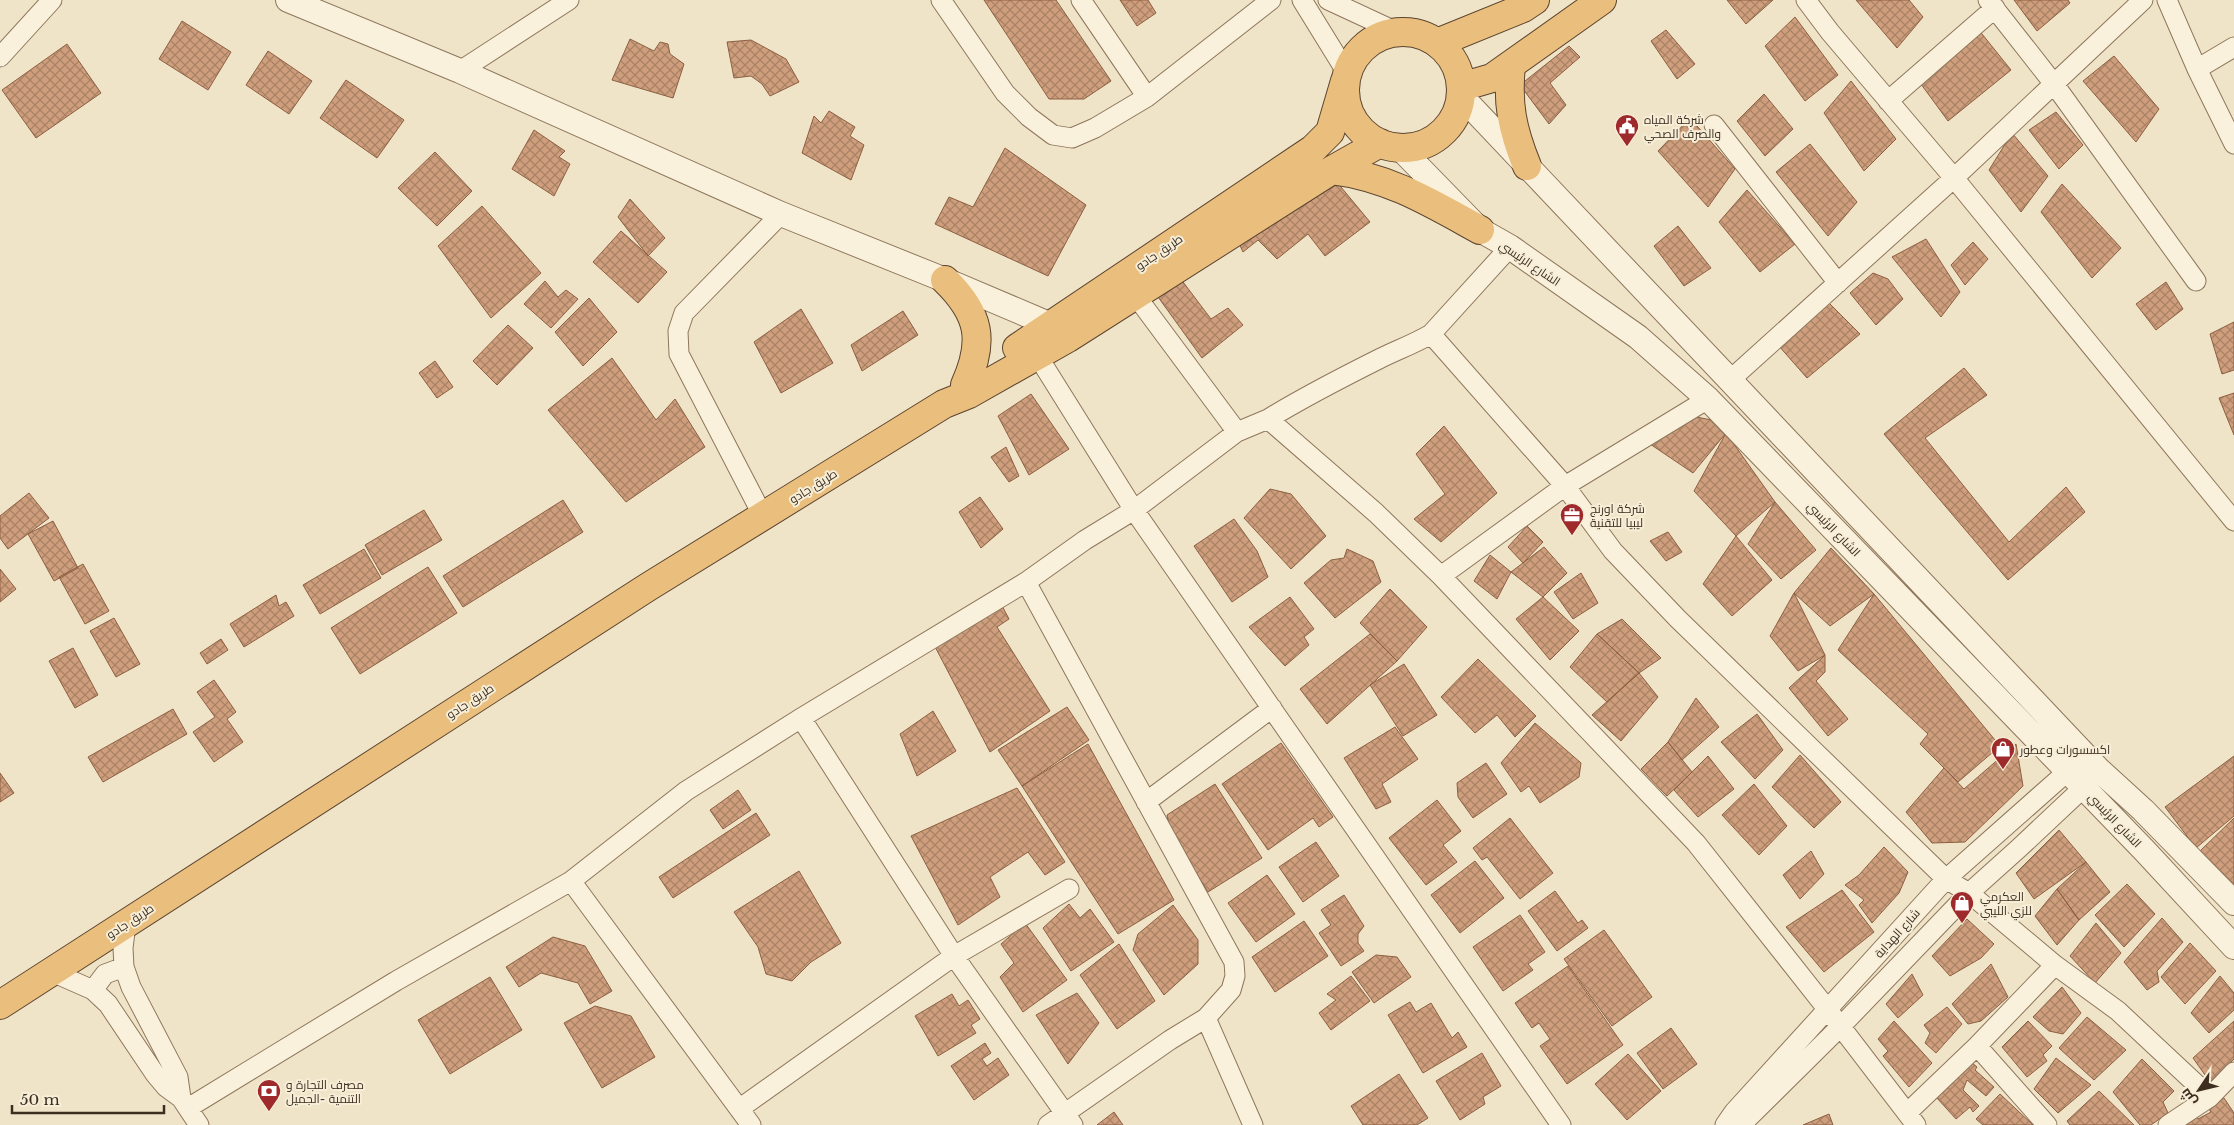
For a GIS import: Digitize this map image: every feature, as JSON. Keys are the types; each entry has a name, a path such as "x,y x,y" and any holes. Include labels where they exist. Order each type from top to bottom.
{"highway":[{"path":"1461,92 1492,78 1602,0"},
{"path":"1437,43 1527,3"},
{"path":"1396,32 1425,36 1437,43 1454,62 1461,92 1454,117 1441,134 1429,142 1415,147 1390,146 1358,127 1350,113 1345,97 1346,77 1352,61 1371,41 1383,35 1396,32"},
{"path":"1511,65 1508,91 1510,116 1517,142 1527,166"},
{"name":"طريق جادو","path":"0,1005 614,608 944,404 965,386 1059,331 1313,149 1330,132 1346,77"},
{"name":"طريق جادو","path":"944,404 969,394 1037,355 1059,331 1136,296 1332,170 1390,146"},
{"path":"1332,170 1361,174 1389,183 1480,230"},
{"path":"945,280 962,296 973,317 977,340 975,364 965,386"}],"street":[{"path":"0,57 52,0"},
{"path":"288,0 460,71 781,214 945,280 1059,331"},
{"path":"460,71 569,0"},
{"path":"941,0 1005,93 1029,117 1053,135 1072,138 1095,128 1147,97 1271,0"},
{"path":"1081,0 1147,97"},
{"path":"1302,0 1346,77"},
{"path":"1328,0 1396,32"},
{"path":"1806,0 1830,32 1954,178 2234,521"},
{"path":"1730,380 1954,178 2143,0"},
{"path":"2167,0 2197,69 2234,144"},
{"path":"1888,101 1992,4 2054,84 2196,281"},
{"path":"2197,69 2234,47"},
{"name":"الشارع الرئيسي","path":"1461,92 1527,166 1730,380 2083,770 2234,947"},
{"path":"1714,125 1838,283"},
{"name":"الشارع الرئيسي","path":"1390,146 1480,230 1510,247 1638,337 1708,399 2083,770 2143,810 2234,903"},
{"path":"763,516 679,354 678,331 684,313 781,214"},
{"path":"185,1103 571,881 686,791 801,718 1026,582 1085,540 1134,510 1237,432 1268,419 1311,393 1397,350 1415,344 1431,334 1510,247"},
{"path":"1136,296 1237,432"},
{"path":"1431,334 1564,486 1613,551 1678,619 1946,879 1969,892 2055,965 2118,1011 2210,1097"},
{"path":"1037,355 1134,510 1561,1125"},
{"path":"1441,576 1564,486 1708,399"},
{"path":"1268,419 1376,513 1441,576 1696,843 1841,1026 1911,1119 1977,1046 2055,965"},
{"path":"1026,582 1234,962 1235,976 1231,990 1206,1018 1170,1040 1070,1119 1048,1125"},
{"path":"1146,802 1272,708"},
{"path":"801,718 954,956 1070,1119"},
{"name":"شارع الهداية","path":"1725,1125 1734,1112 1946,879 2083,770"},
{"name":"شارع الهداية","path":"1741,1125 1841,1026 1969,892 2018,850 2083,770"},
{"path":"571,881 751,1125"},
{"path":"739,1109 954,956 1069,889"},
{"path":"126,924 123,948 124,968 131,987 175,1069 185,1103 199,1125"},
{"path":"93,990 105,974 124,968"},
{"path":"52,972 93,990 113,1010 155,1074 166,1087 185,1103"},
{"path":"1206,1018 1253,1125"},
{"path":"1977,1046 2048,1125"},
{"path":"2168,1125 2210,1097 2234,1072"}],"building":[{"path":"984,0 1056,0 1111,81 1084,99 1049,99"},
{"path":"1120,0 1148,0 1156,13 1137,26"},
{"path":"1727,0 1773,0 1746,24"},
{"path":"1856,0 1909,0 1923,17 1897,48"},
{"path":"2014,0 2068,0 2070,3 2037,31"},
{"path":"1795,17 1838,75 1805,101 1765,46"},
{"path":"182,21 231,52 208,90 159,59"},
{"path":"1978,29 2011,70 1948,121 1918,80"},
{"path":"1666,30 1695,64 1677,79 1651,41"},
{"path":"630,39 654,51 660,42 668,44 670,54 684,64 673,98 612,80"},
{"path":"751,40 786,59 799,82 770,96 762,84 751,76 734,78 727,42"},
{"path":"67,44 101,93 36,138 2,90"},
{"path":"1569,46 1580,57 1550,83 1566,105 1549,124 1520,85"},
{"path":"268,51 312,81 289,114 246,85"},
{"path":"2114,56 2159,109 2136,142 2083,81"},
{"path":"346,80 404,120 377,158 320,118"},
{"path":"1851,81 1896,139 1864,171 1824,113"},
{"path":"1764,94 1793,129 1765,156 1737,121"},
{"path":"829,111 855,127 850,136 864,145 851,180 802,153 814,116 821,123"},
{"path":"2056,112 2083,145 2059,169 2029,130"},
{"path":"1690,118 1735,169 1708,207 1658,151"},
{"path":"534,130 565,151 559,157 570,164 554,196 512,169"},
{"path":"2012,133 2048,176 2021,212 1989,170"},
{"path":"1810,144 1857,202 1828,236 1776,172"},
{"path":"1005,148 1086,205 1048,276 935,224 949,197 973,207"},
{"path":"435,152 472,191 437,226 398,188"},
{"path":"1331,175 1370,222 1325,256 1308,234 1277,259 1258,240 1243,252 1236,237"},
{"path":"2062,184 2121,248 2092,278 2041,212"},
{"path":"1747,190 1795,244 1760,272 1719,222"},
{"path":"630,199 665,238 648,256 618,217"},
{"path":"482,206 541,273 491,318 438,246"},
{"path":"1678,226 1711,268 1684,286 1654,246"},
{"path":"621,231 667,272 638,303 593,262"},
{"path":"1926,239 1960,292 1941,317 1892,257"},
{"path":"1973,242 1988,259 1965,285 1951,265"},
{"path":"1873,273 1888,279 1903,299 1876,325 1850,293"},
{"path":"1177,274 1211,319 1228,308 1243,325 1202,358 1153,290"},
{"path":"545,281 558,297 566,290 578,299 551,328 524,304"},
{"path":"2166,282 2183,309 2156,330 2136,304"},
{"path":"589,298 617,332 583,366 555,332"},
{"path":"1825,299 1860,334 1807,378 1778,345"},
{"path":"801,309 833,363 781,393 754,342"},
{"path":"903,311 918,335 862,371 851,345"},
{"path":"2234,322 2234,370 2222,374 2210,334"},
{"path":"508,325 533,348 497,385 473,361"},
{"path":"612,358 656,420 675,399 705,447 626,502 548,410"},
{"path":"435,361 453,387 437,398 419,373"},
{"path":"1964,368 1987,395 1925,438 2009,542 2066,487 2085,512 2008,580 1884,434"},
{"path":"2234,393 2234,435 2219,398"},
{"path":"1031,394 1069,449 1029,475 998,416"},
{"path":"1686,415 1717,421 1726,433 1693,473 1650,444"},
{"path":"1444,426 1497,493 1441,542 1414,519 1445,494 1416,454"},
{"path":"1726,433 1775,502 1736,536 1694,491"},
{"path":"1006,447 1019,476 1009,482 991,457"},
{"path":"1270,489 1291,494 1326,536 1291,569 1244,518"},
{"path":"29,493 49,518 8,549 0,538 0,516"},
{"path":"980,497 1003,529 981,548 959,512"},
{"path":"563,500 583,532 463,607 443,576"},
{"path":"1775,502 1816,550 1781,579 1748,544"},
{"path":"424,510 442,540 382,575 365,545"},
{"path":"1234,519 1257,551 1268,577 1232,602 1194,546"},
{"path":"53,521 78,568 54,581 28,534"},
{"path":"1527,526 1543,542 1523,563 1508,547"},
{"path":"1668,532 1682,552 1666,561 1650,541"},
{"path":"1736,536 1772,580 1732,616 1703,584"},
{"path":"1544,547 1567,573 1543,597 1511,572"},
{"path":"1831,548 1874,594 1830,626 1794,593"},
{"path":"364,549 381,578 320,614 303,585"},
{"path":"1347,549 1373,561 1381,582 1335,618 1304,583 1331,560 1344,558"},
{"path":"1490,555 1511,572 1497,599 1474,581"},
{"path":"83,564 109,611 85,624 59,577"},
{"path":"428,567 457,613 360,674 331,628"},
{"path":"0,569 16,589 0,602"},
{"path":"1581,573 1598,603 1573,619 1554,592"},
{"path":"1390,589 1427,627 1397,661 1360,623"},
{"path":"1794,593 1825,655 1798,671 1770,636"},
{"path":"1874,594 2000,746 1958,782 1920,744 1928,734 1838,650"},
{"path":"276,595 279,606 286,602 294,616 244,647 230,624"},
{"path":"1290,597 1314,629 1304,637 1309,645 1285,666 1249,627"},
{"path":"1543,597 1579,631 1550,660 1516,619"},
{"path":"1000,602 1009,619 997,627 1050,711 990,752 931,639"},
{"path":"114,618 140,664 116,677 90,631"},
{"path":"1622,619 1661,658 1639,673 1597,634"},
{"path":"1370,634 1397,661 1327,724 1300,689"},
{"path":"1597,634 1639,673 1607,702 1570,667"},
{"path":"221,639 228,650 207,664 200,653"},
{"path":"73,648 98,695 75,708 49,661"},
{"path":"1825,655 1825,672 1816,681 1848,719 1828,736 1789,688"},
{"path":"1478,659 1536,716 1515,737 1497,715 1475,733 1441,697"},
{"path":"1404,664 1437,715 1403,736 1370,685"},
{"path":"1639,673 1658,697 1621,741 1592,715"},
{"path":"214,680 236,712 227,719 243,742 214,762 193,732 215,717 197,692"},
{"path":"1696,698 1719,727 1682,760 1668,742"},
{"path":"1067,707 1089,740 1022,786 998,750"},
{"path":"173,709 187,734 103,782 88,757"},
{"path":"933,711 956,751 917,776 900,734"},
{"path":"1757,714 1783,750 1755,779 1721,742"},
{"path":"1535,723 1581,763 1579,777 1540,803 1529,786 1521,792 1501,763"},
{"path":"1395,727 1418,759 1382,784 1391,802 1376,809 1344,758"},
{"path":"1668,742 1692,772 1667,796 1641,769"},
{"path":"1281,743 1333,817 1319,827 1313,818 1268,850 1222,784"},
{"path":"1088,744 1174,900 1118,934 1022,786"},
{"path":"2016,744 2023,786 1965,842 1932,843 1906,812 1944,768 1964,789"},
{"path":"1800,755 1841,802 1814,828 1772,787"},
{"path":"1708,756 1734,789 1698,817 1674,790"},
{"path":"2234,756 2234,816 2196,848 2165,807"},
{"path":"1486,763 1507,794 1473,818 1458,797 1457,783"},
{"path":"0,773 14,793 0,802"},
{"path":"1215,784 1262,858 1208,892 1170,832 1167,815"},
{"path":"1754,784 1787,826 1759,855 1722,815"},
{"path":"1017,788 1065,862 1045,875 1028,852 990,877 1000,897 958,925 911,836"},
{"path":"738,790 751,810 723,829 710,810"},
{"path":"1437,800 1461,831 1443,845 1457,862 1426,885 1389,838"},
{"path":"756,813 770,835 673,898 659,877"},
{"path":"1510,818 1553,873 1520,899 1487,857 1482,860 1473,848"},
{"path":"2234,818 2234,890 2199,852"},
{"path":"2059,830 2086,862 2034,899 2016,873"},
{"path":"1316,842 1339,876 1303,902 1279,867"},
{"path":"1884,847 1908,872 1899,893 1872,923 1859,905 1864,900 1845,885 1859,875"},
{"path":"1811,851 1824,874 1800,899 1783,875"},
{"path":"1475,861 1504,898 1460,933 1431,895"},
{"path":"2086,862 2110,892 2079,920 2057,889"},
{"path":"799,871 841,943 811,962 792,981 766,974 758,947 734,912"},
{"path":"1267,875 1295,914 1256,942 1228,903"},
{"path":"2127,884 2155,914 2124,947 2095,915"},
{"path":"2057,889 2079,920 2057,945 2035,916"},
{"path":"1842,890 1874,932 1824,972 1786,927"},
{"path":"1555,891 1578,923 1582,920 1588,928 1557,951 1528,911"},
{"path":"1344,895 1364,926 1358,934 1358,943 1364,951 1341,966 1319,933 1331,925 1321,910"},
{"path":"1069,904 1080,918 1090,909 1114,942 1071,971 1043,928"},
{"path":"1173,905 1198,940 1198,964 1164,995 1133,950 1138,934"},
{"path":"1520,915 1545,952 1528,964 1533,970 1503,991 1473,947"},
{"path":"2162,918 2183,942 2157,971 2159,982 2147,990 2124,962"},
{"path":"1967,919 1994,944 1981,958 1950,976 1932,956"},
{"path":"1304,921 1328,956 1275,992 1252,957"},
{"path":"1025,923 1067,980 1023,1012 1000,977 1014,963 1001,944"},
{"path":"2096,923 2121,953 2095,983 2070,956"},
{"path":"1604,930 1652,997 1612,1026 1564,959"},
{"path":"553,937 585,946 612,991 590,1004 578,983 541,973 519,987 506,967"},
{"path":"2190,943 2216,971 2185,1004 2161,977"},
{"path":"1119,944 1155,1001 1117,1029 1080,975"},
{"path":"1376,955 1397,957 1411,977 1374,1003 1352,972"},
{"path":"1991,964 2008,997 1981,1021 1968,1024 1952,1004"},
{"path":"1568,966 1623,1045 1567,1084 1540,1046 1550,1039 1539,1023 1532,1028 1515,1003"},
{"path":"1912,974 1923,995 1898,1018 1886,1004"},
{"path":"1351,976 1370,1001 1331,1030 1319,1013 1336,1000 1327,994"},
{"path":"2220,976 2234,993 2234,1010 2209,1033 2191,1013"},
{"path":"490,977 522,1030 450,1074 418,1020"},
{"path":"2062,987 2081,1013 2063,1034 2049,1031 2033,1017"},
{"path":"1077,993 1099,1023 1068,1064 1036,1015"},
{"path":"952,994 959,1006 968,1000 980,1019 971,1025 976,1033 938,1056 915,1016"},
{"path":"1410,1002 1416,1012 1431,1003 1452,1038 1458,1032 1467,1047 1423,1073 1388,1015"},
{"path":"595,1006 631,1016 655,1057 602,1088 564,1023"},
{"path":"1947,1007 1962,1024 1936,1053 1925,1043 1930,1033 1924,1025"},
{"path":"2087,1017 2126,1050 2094,1080 2059,1048"},
{"path":"1894,1021 1932,1063 1909,1087 1883,1056 1888,1051 1878,1039"},
{"path":"2028,1021 2052,1046 2043,1055 2047,1061 2027,1077 2002,1047"},
{"path":"2234,1021 2234,1059 2210,1082 2193,1058"},
{"path":"1671,1028 1697,1064 1663,1089 1637,1053"},
{"path":"985,1043 991,1053 982,1059 987,1066 998,1058 1009,1075 974,1100 951,1066"},
{"path":"1482,1053 1501,1086 1483,1097 1485,1104 1460,1120 1436,1081"},
{"path":"1628,1054 1661,1091 1627,1120 1595,1084"},
{"path":"2056,1058 2091,1085 2058,1113 2034,1089"},
{"path":"2142,1059 2174,1091 2163,1102 2168,1113 2151,1125 2140,1125 2113,1092"},
{"path":"1971,1062 1977,1067 1975,1070 1994,1087 1986,1096 1967,1080 1963,1090 1979,1106 1973,1112 1970,1107 1956,1119 1936,1097 1955,1076 1957,1079"},
{"path":"1399,1074 1428,1118 1417,1125 1363,1125 1351,1106"},
{"path":"2099,1091 2134,1125 2070,1125 2067,1121"},
{"path":"2000,1094 2033,1125 1983,1125 1976,1119"},
{"path":"2224,1098 2234,1113 2234,1125 2180,1125 2195,1114 2198,1119 2211,1112 2208,1108"},
{"path":"1114,1112 1123,1125 1097,1125"},
{"path":"1829,1114 1833,1125 1803,1125"}],"place":[{"name":"شركة المياه والصرف الصحي","path":"1627,147"},
{"name":"شركة اورنج ليبيا للتقنية","path":"1572,536"},
{"name":"اكسسورات وعطور","path":"2003,770"},
{"name":"العكرمي للزي الليبي","path":"1962,924"},
{"name":"مصرف التجارة و التنمية -الجميل","path":"269,1112"}]}
